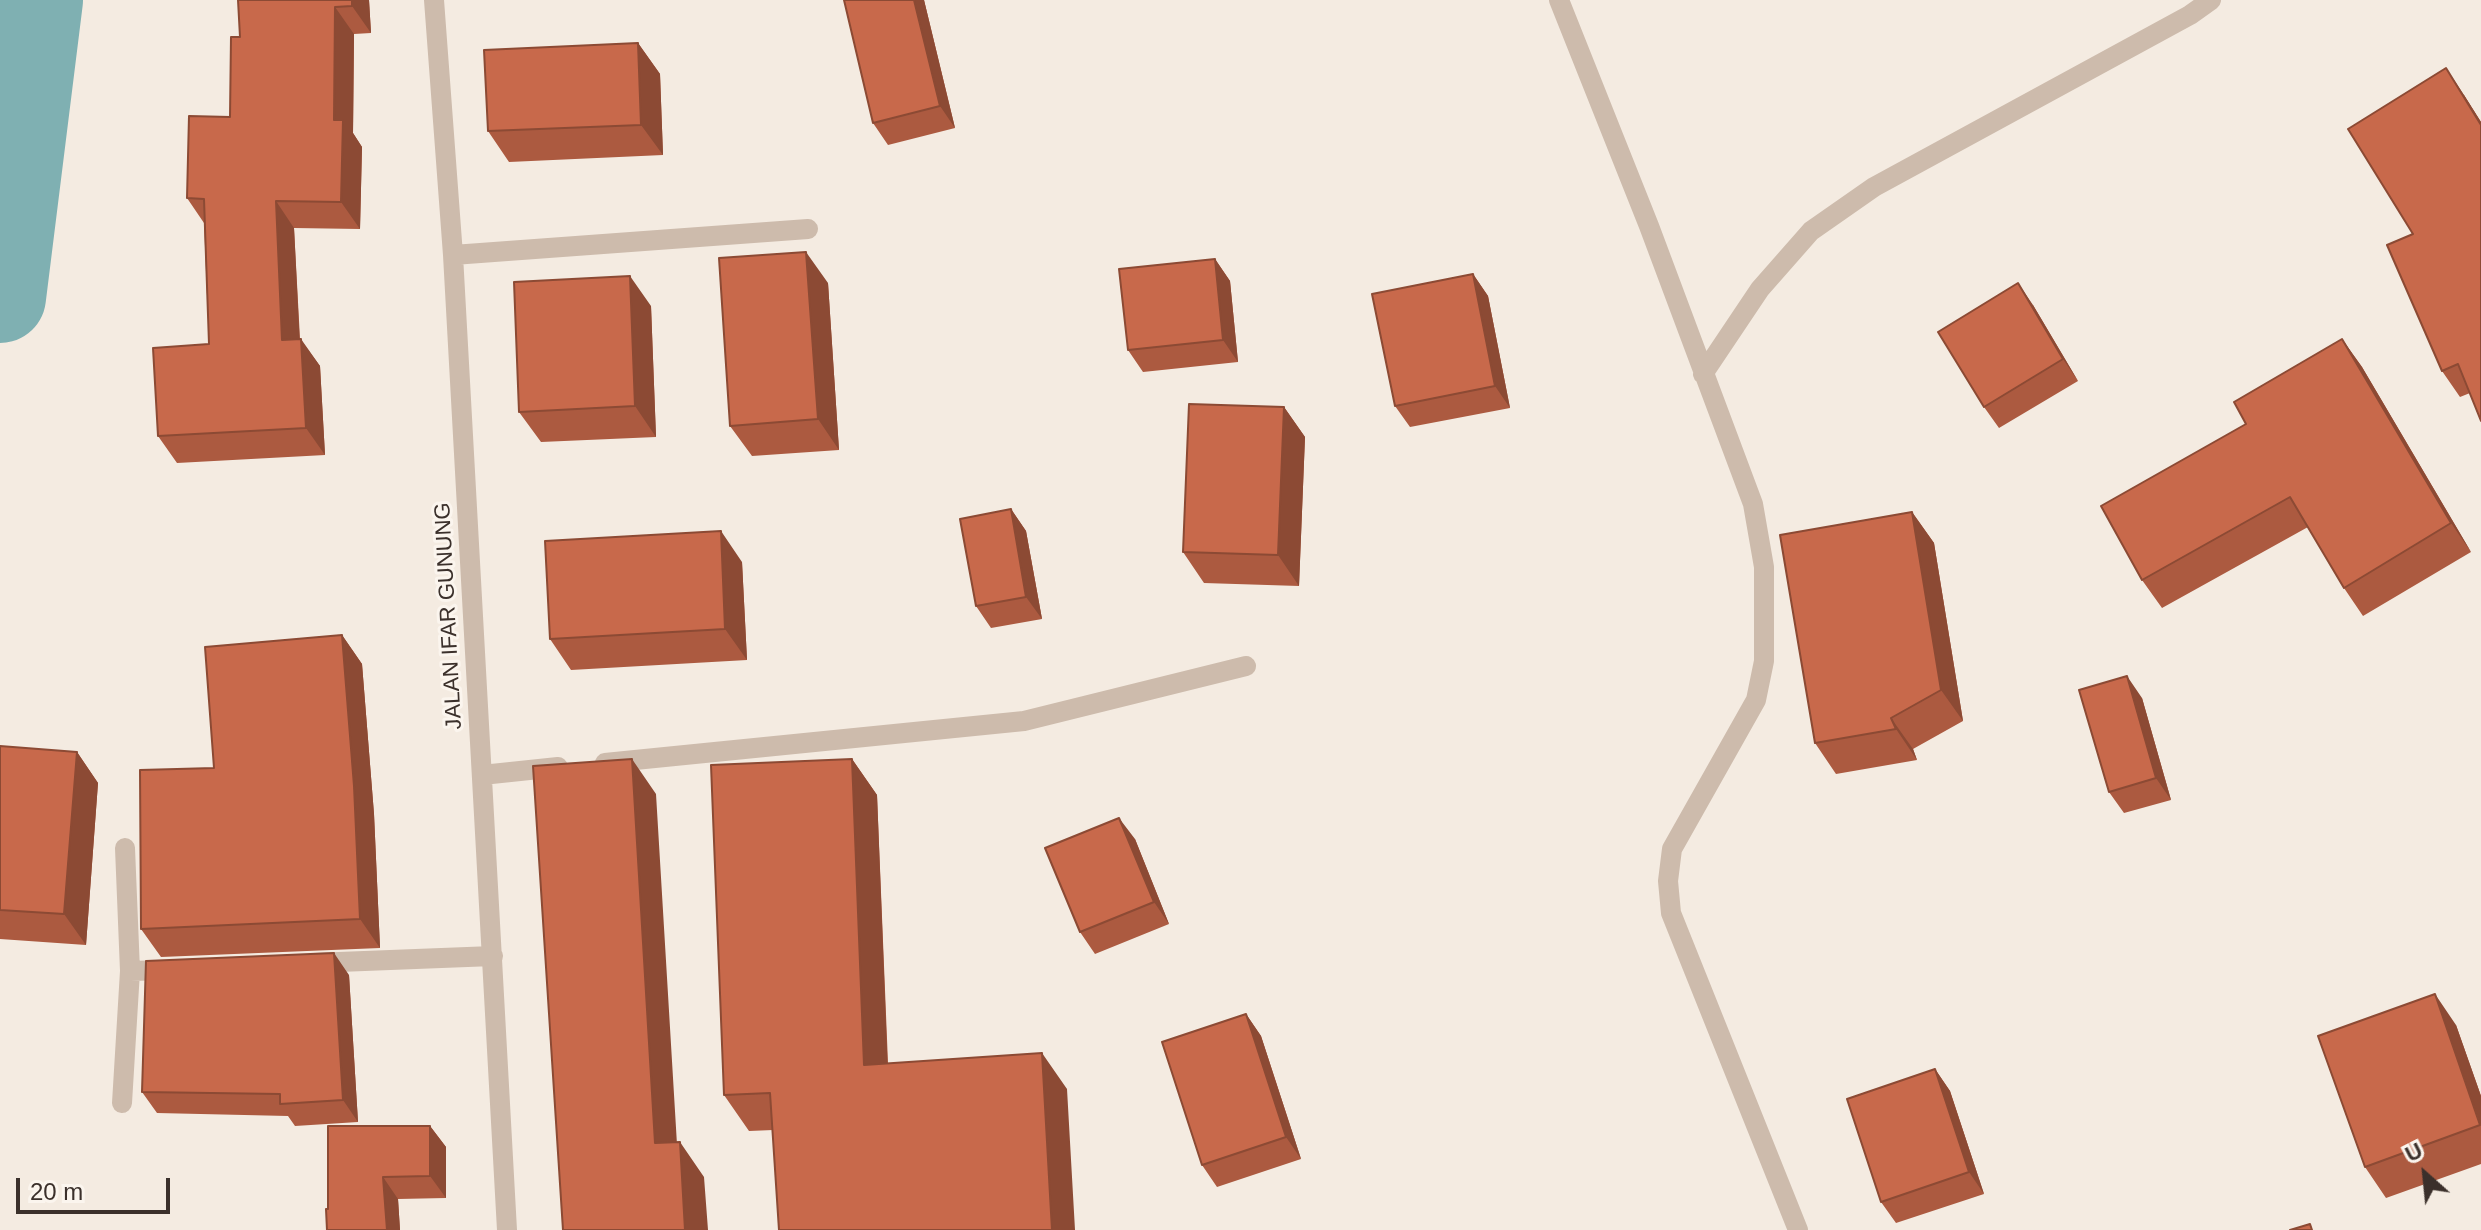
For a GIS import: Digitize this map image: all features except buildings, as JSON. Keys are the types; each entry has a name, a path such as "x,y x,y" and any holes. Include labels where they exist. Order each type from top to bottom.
{"street":[{"name":"JALAN IFAR GUNUNG","path":"434,0 453,255 507,1230"},
{"path":"1559,0 1649,226 1753,504 1764,567 1764,661 1756,700 1672,849 1668,881 1671,913 1798,1230"},
{"path":"1703,374 1760,289 1811,231 1874,187 2190,15 2211,0"},
{"path":"453,255 808,229"},
{"path":"482,775 1024,721 1246,666"},
{"path":"122,1103 130,971 125,848"},
{"path":"288,964 493,956"},
{"path":"130,971 193,969"}],"waterway":[{"path":"0,297 37,0"}]}
